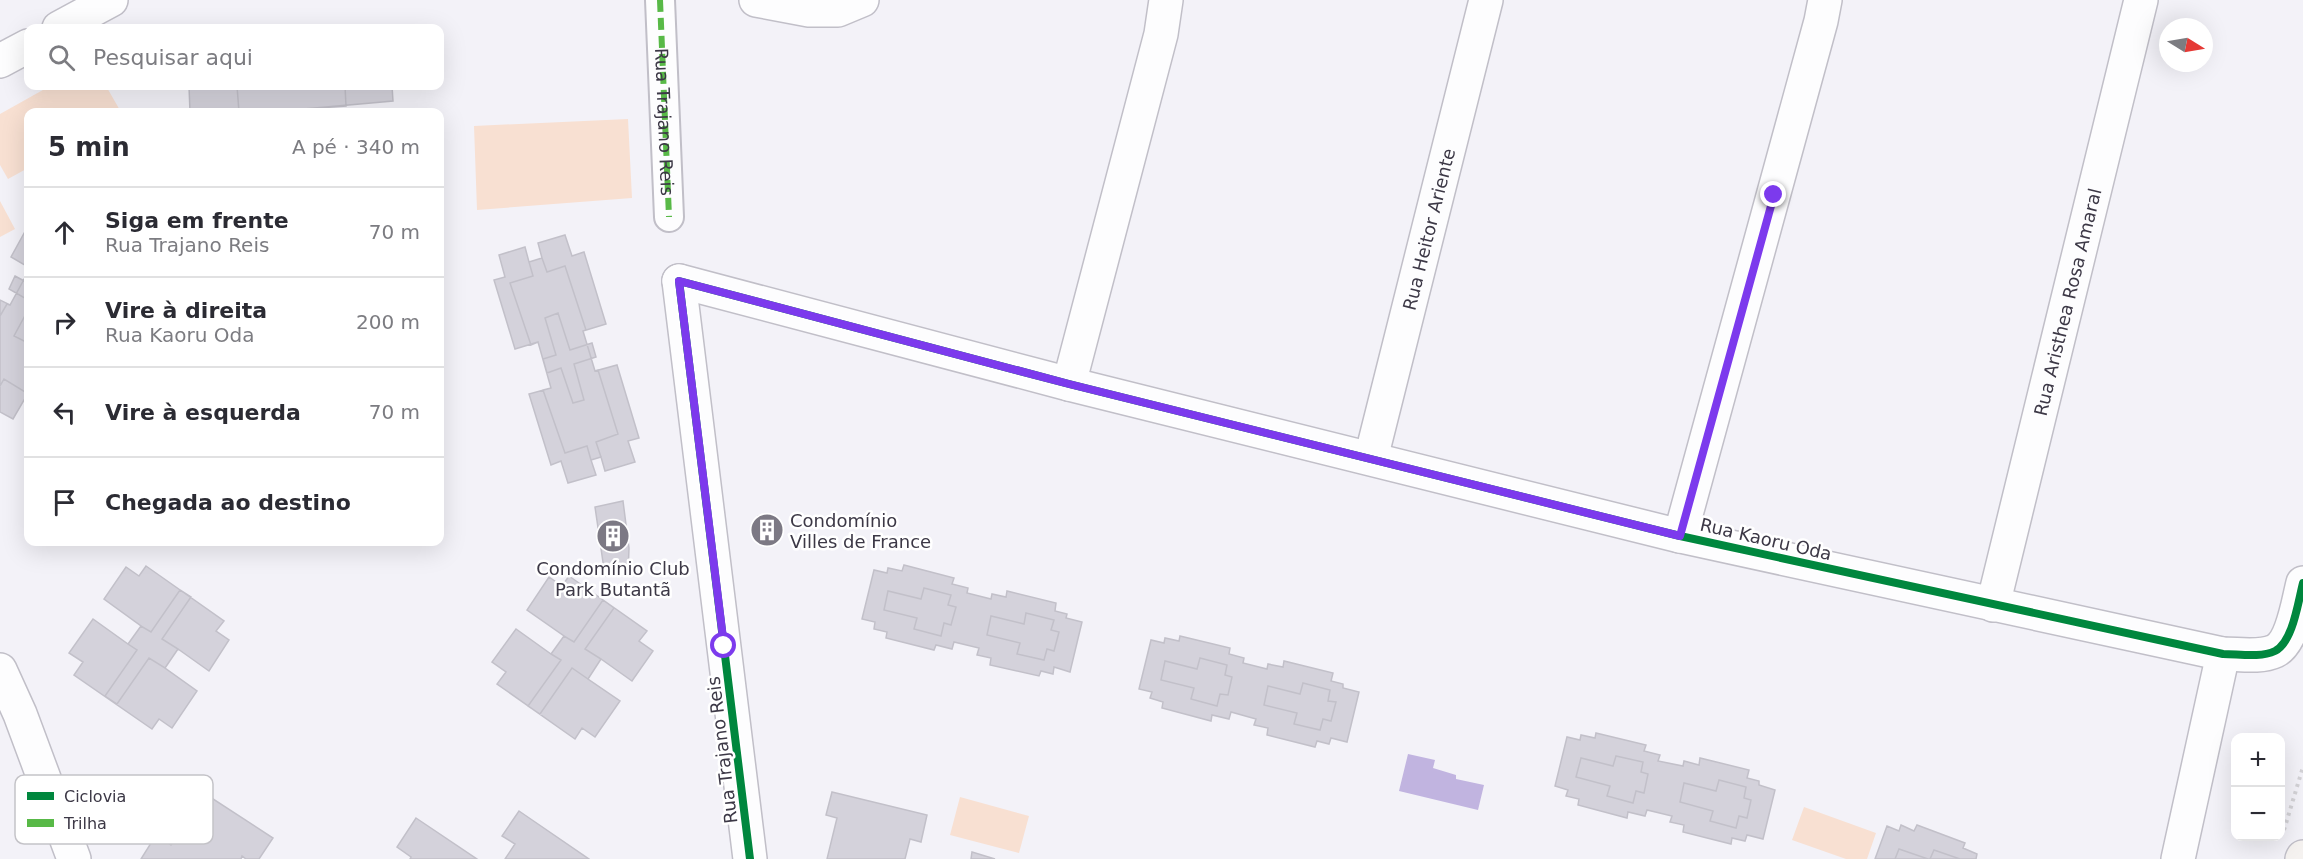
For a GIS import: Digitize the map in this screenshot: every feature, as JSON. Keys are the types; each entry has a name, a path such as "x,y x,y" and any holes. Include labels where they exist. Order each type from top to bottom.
{"street":[{"path":"66,24 111,0"},
{"path":"756,0 809,10 838,10 862,0"},
{"path":"1069,384 1161,34 1166,0"},
{"name":"Rua Heitor Ariente","path":"1371,458 1486,0"},
{"path":"1680,536 1825,0"},
{"name":"Rua Aristhea Rosa Amaral","path":"1993,605 2140,0"},
{"name":"Rua Trajano Reis","path":"660,13 669,217"},
{"path":"0,61 24,47"},
{"name":"Rua Kaoru Oda","path":"679,281 1069,384 1680,536 2223,654 2257,655 2275,651 2286,640 2293,625 2303,583"},
{"name":"Rua Trajano Reis","path":"679,281 750,859"},
{"path":"2178,859 2223,654"},
{"path":"0,670 20,714 43,775"},
{"path":"68,844 74,859"}],"path":[{"path":"2296,851 2303,767"}],"shaded area":[{"path":"43,90 108,90 119,108 24,108 24,170 8,179 0,165 0,114"},
{"path":"628,119 632,198 477,210 474,126"},
{"path":"0,201 15,229 0,237"},
{"path":"1408,754 1435,760 1433,768 1456,775 1456,779 1484,785 1478,810 1399,791"},
{"path":"960,797 1029,816 1019,853 950,835"},
{"path":"1804,807 1876,833 1867,859 1846,859 1792,840"}],"building":[{"path":"189,90 392,90 393,101 315,108 190,108"},
{"path":"237,90 345,90 346,106 239,108"},
{"path":"24,233 24,265 11,257"},
{"path":"565,235 572,256 584,252 606,324 583,331 595,371 617,365 639,438 628,441 635,462 605,471 601,457 591,460 596,475 568,483 561,461 551,465 529,394 551,388 538,342 515,349 494,280 505,277 499,255 525,247 529,262 542,258 538,243"},
{"path":"542,258 547,272 565,266 586,330 583,331 595,371 598,370 618,434 596,442 601,457 591,460 587,446 565,453 543,390 551,388 538,342 531,345 510,283 533,276 529,262"},
{"path":"15,276 24,281 24,298 9,289"},
{"path":"24,279 24,400 13,419 0,412 0,300 10,305"},
{"path":"24,279 24,391 4,379 0,386 0,316 7,304 10,305"},
{"path":"558,313 570,350 592,343 596,357 574,364 584,400 573,403 561,368 547,373 543,359 556,355 545,318"},
{"path":"24,317 24,341 14,336"},
{"name":"Condomínio Club Park Butantã","path":"623,501 629,548 628,575 605,576 595,507"},
{"name":"Condomínio Villes de France","path":"775,522 776,537 759,539 757,524"},
{"path":"904,565 954,578 952,584 968,588 967,593 991,599 992,594 1006,597 1007,591 1056,603 1055,611 1067,614 1066,618 1082,622 1070,672 1054,667 1053,674 1041,671 1039,676 990,665 991,658 977,655 979,648 954,642 952,649 936,645 934,650 886,638 887,632 874,629 875,622 862,619 874,570 887,573 888,568 902,571"},
{"path":"146,566 224,621 216,631 229,640 209,671 178,649 165,668 197,691 172,728 159,719 152,729 74,675 83,662 69,653 93,619 128,644 141,626 104,599 126,567 139,576"},
{"path":"569,576 647,631 639,641 653,651 632,681 601,659 588,679 620,701 595,737 582,728 575,739 497,684 506,672 492,662 516,629 551,654 564,636 527,610 549,577 562,586"},
{"path":"924,588 951,595 948,605 956,607 951,625 944,623 941,636 914,629 917,618 884,610 888,591 921,599"},
{"path":"180,590 191,597 162,639 178,649 165,668 149,658 117,704 105,696 137,650 128,644 141,626 151,632"},
{"path":"603,600 614,608 585,649 601,659 588,679 572,668 540,714 528,706 561,660 551,654 564,636 574,642"},
{"path":"1026,613 1054,620 1051,630 1059,632 1054,651 1047,649 1044,660 1017,654 1020,643 987,635 991,616 1024,624"},
{"path":"1180,636 1230,648 1229,654 1244,658 1243,663 1267,669 1268,664 1283,667 1284,661 1333,673 1331,681 1343,684 1343,688 1359,692 1347,742 1331,738 1329,744 1317,741 1315,747 1267,735 1268,728 1254,725 1256,719 1231,712 1229,719 1212,715 1211,721 1162,708 1163,702 1150,698 1152,692 1139,689 1151,640 1164,643 1165,638 1179,641"},
{"path":"1200,658 1227,665 1225,675 1232,677 1228,695 1220,694 1217,706 1191,699 1194,688 1161,680 1165,661 1197,669"},
{"path":"1303,683 1330,690 1328,701 1336,702 1331,721 1323,719 1320,730 1294,724 1297,713 1264,705 1268,686 1300,694"},
{"path":"1596,733 1646,745 1644,751 1660,755 1658,761 1683,766 1684,761 1699,765 1700,758 1749,770 1747,778 1759,781 1759,785 1775,790 1763,839 1747,835 1745,841 1732,838 1731,844 1683,832 1684,825 1670,822 1672,816 1647,810 1645,816 1628,812 1627,818 1578,805 1579,799 1566,796 1568,790 1555,786 1567,737 1580,740 1581,735 1595,738"},
{"path":"1616,756 1643,762 1641,772 1648,774 1644,793 1636,791 1633,803 1607,796 1610,786 1576,777 1581,758 1613,766"},
{"path":"1719,780 1746,787 1744,798 1751,800 1747,818 1739,816 1736,828 1710,821 1713,811 1680,802 1684,783 1716,791"},
{"path":"832,792 927,815 921,842 910,839 905,859 827,859 837,818 826,815"},
{"path":"213,799 273,838 259,859 246,859 242,856 241,859 141,859 150,844 213,844"},
{"path":"519,811 589,859 505,859 515,844 502,836"},
{"path":"416,818 477,859 410,859 411,857 397,847"},
{"path":"1901,825 1914,831 1917,825 1965,843 1963,848 1977,854 1976,859 1875,859 1887,826 1899,831"},
{"path":"1899,849 1928,859 1895,859"},
{"path":"1934,850 1960,859 1930,859"},
{"path":"972,852 995,859 971,859"}],"marked path":[{"path":"660,0 669,217"}],"cycle path":[{"path":"750,859 679,281 1069,384 1680,536 2223,654 2263,654 2275,651 2281,646 2294,621 2303,583"}],"place":[{"name":"Condomínio Villes de France","path":"767,530"},
{"name":"Condomínio Club Park Butantã","path":"613,536"}],"route":[{"path":"724,646 679,281 1069,384 1680,536 1774,195"}]}
